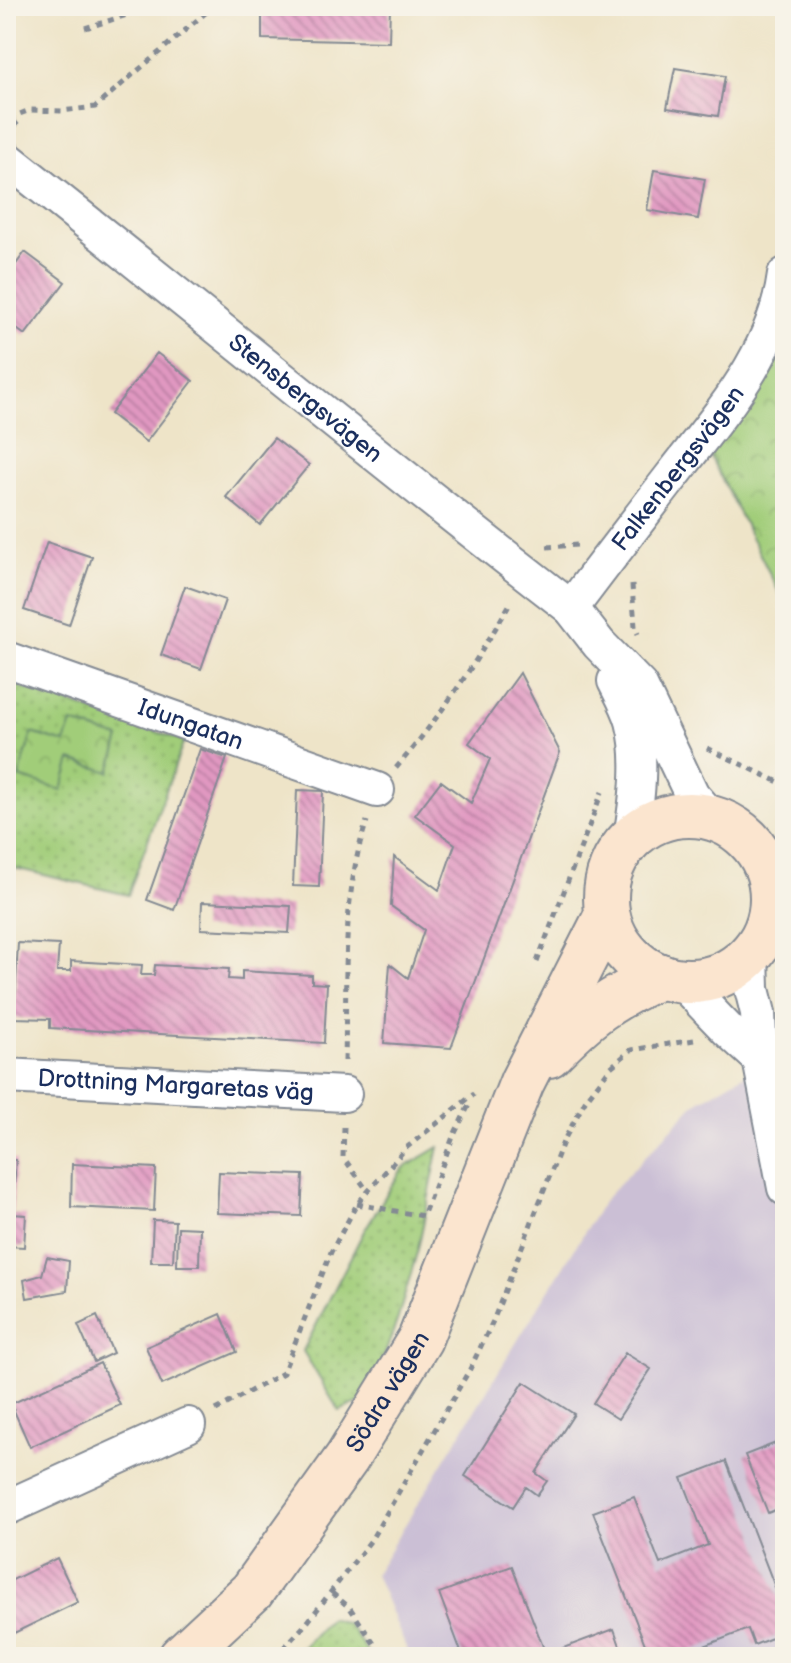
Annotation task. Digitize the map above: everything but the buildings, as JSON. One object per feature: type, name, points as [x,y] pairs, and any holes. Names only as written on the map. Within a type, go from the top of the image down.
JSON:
[{"type":"main road","points":[[723,823],[750,842],[768,873],[771,897],[768,924],[737,965],[720,975],[701,980],[670,978],[632,959],[619,943],[607,915],[605,898],[608,877],[618,854],[645,827],[668,818],[694,815],[723,823],[785,827]]},
{"type":"main road","name":"Södra vägen","points":[[181,1657],[252,1591],[347,1458],[420,1339],[501,1082],[607,915]]},
{"type":"main road","name":"Södra vägen","points":[[501,1082],[597,1009],[627,991],[670,978]]},
{"type":"street","name":"Stensbergsvägen","points":[[6,158],[230,335],[353,438],[571,608],[599,644],[640,686],[692,795],[723,823]]},
{"type":"street","name":"Falkenbergsvägen","points":[[571,608],[738,393],[763,345],[784,289]]},
{"type":"street","name":"Stensbergsvägen","points":[[599,644],[633,721],[638,763],[637,800],[631,838]]},
{"type":"street","name":"Idungatan","points":[[6,659],[377,790]]},
{"type":"street","points":[[768,924],[752,989],[772,1054],[785,1188]]},
{"type":"street","points":[[670,978],[728,1030],[772,1054]]},
{"type":"street","name":"Drottning Margaretas väg","points":[[6,1076],[344,1094]]},
{"type":"street","points":[[6,1508],[188,1425]]},
{"type":"path","points":[[85,28],[157,6]]},
{"type":"path","points":[[9,118],[30,110],[62,111],[95,107],[210,9],[203,6]]},
{"type":"path","points":[[367,1190],[343,1157],[348,919],[357,848],[377,790],[426,734],[459,688],[513,597],[524,606]]},
{"type":"path","points":[[674,754],[701,745],[785,785]]},
{"type":"path","points":[[534,969],[612,766],[638,763]]},
{"type":"path","points":[[275,1657],[332,1593],[371,1540],[470,1369],[493,1321],[563,1142],[585,1101],[611,1067],[631,1050],[685,1043],[728,1030]]},
{"type":"path","points":[[188,1425],[283,1373],[331,1252],[367,1190],[406,1148],[473,1095],[501,1082]]},
{"type":"path","points":[[357,1204],[423,1216],[453,1137],[473,1095]]},
{"type":"path","points":[[332,1593],[350,1608],[383,1657]]},
{"type":"shaded area","points":[[785,1051],[785,1657],[410,1657],[375,1574],[605,1199],[696,1103]]},
{"type":"green space","points":[[785,296],[785,604],[701,438]]},
{"type":"green space","points":[[6,682],[184,741],[128,895],[6,866]],"holes":[[[32,733],[65,744],[19,777]]]},
{"type":"green space","points":[[72,723],[120,738],[110,772],[71,760],[62,790],[19,777],[32,733],[65,743]]},
{"type":"green space","points":[[439,1147],[418,1249],[398,1318],[369,1398],[339,1411],[303,1351],[364,1231],[402,1169]]},
{"type":"green space","points":[[330,1618],[348,1624],[371,1657],[293,1657]]}]
